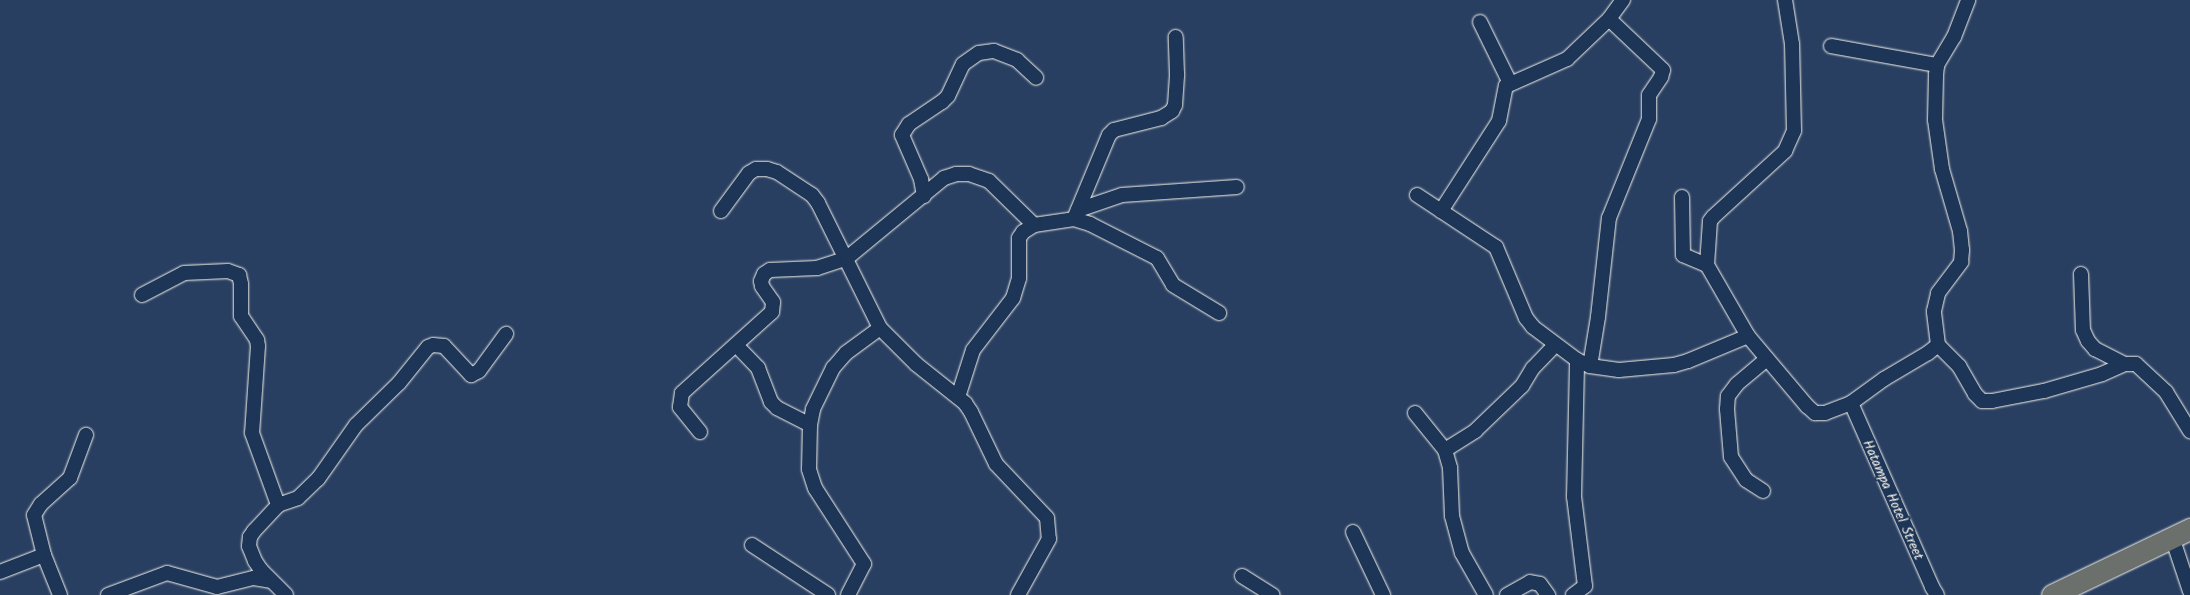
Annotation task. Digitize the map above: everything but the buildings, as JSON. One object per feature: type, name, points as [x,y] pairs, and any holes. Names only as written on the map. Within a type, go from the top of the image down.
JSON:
[{"type":"main road","points":[[2052,595],[2181,533]]},
{"type":"street","points":[[1441,211],[1500,121],[1504,90],[1510,83],[1567,59],[1609,19],[1623,0]]},
{"type":"street","points":[[1785,0],[1792,44],[1794,131],[1785,151],[1710,221],[1707,265],[1748,336],[1815,413],[1825,413],[1851,403],[1884,379],[1938,345]]},
{"type":"street","points":[[1968,0],[1954,37],[1938,65],[1935,120],[1938,145],[1942,170],[1960,231],[1962,250],[1961,262],[1938,293],[1934,310],[1938,345],[1959,366],[1975,394],[1982,400],[1992,401],[2044,391],[2102,374],[2124,364],[2136,364],[2144,369],[2166,392],[2190,431]]},
{"type":"street","points":[[1573,595],[1585,586],[1574,497],[1583,363],[1600,308],[1609,218],[1649,120],[1649,95],[1663,70],[1609,19]]},
{"type":"street","points":[[1480,22],[1510,83]]},
{"type":"street","points":[[1076,215],[1109,135],[1114,130],[1161,118],[1172,111],[1175,105],[1177,74],[1176,38]]},
{"type":"street","points":[[1831,46],[1938,65]]},
{"type":"street","points":[[924,196],[920,179],[902,135],[909,124],[948,96],[963,64],[978,53],[994,52],[1008,55],[1036,78]]},
{"type":"street","points":[[721,210],[749,173],[756,170],[767,169],[776,172],[812,195],[846,258],[880,328],[916,364],[958,397],[971,412],[996,464],[1047,518],[1049,539],[1018,595]]},
{"type":"street","points":[[700,432],[680,407],[682,393],[772,312],[773,302],[762,286],[764,274],[776,268],[816,268],[846,258],[944,178],[956,174],[980,177],[989,181],[1034,225]]},
{"type":"street","points":[[958,397],[973,350],[1013,298],[1019,278],[1020,238],[1028,228],[1076,215],[1122,194],[1237,187]]},
{"type":"street","points":[[1416,195],[1496,247],[1526,318],[1532,327],[1583,363],[1619,370],[1674,365],[1748,336]]},
{"type":"street","points":[[1682,197],[1683,255],[1707,265]]},
{"type":"street","points":[[1076,215],[1157,258],[1173,285],[1219,313]]},
{"type":"street","points":[[142,295],[184,273],[228,272],[239,276],[241,284],[241,316],[257,340],[258,346],[252,433],[278,505]]},
{"type":"street","points":[[2081,274],[2083,330],[2088,341],[2096,349],[2124,364]]},
{"type":"street","points":[[848,595],[864,564],[815,488],[809,469],[810,425],[813,409],[832,368],[846,353],[880,328]]},
{"type":"street","points":[[286,595],[271,581],[255,561],[249,542],[254,532],[278,505],[298,498],[318,479],[356,425],[399,383],[428,347],[433,344],[444,346],[471,375],[480,371],[506,334]]},
{"type":"street","points":[[736,345],[758,368],[772,402],[777,408],[810,425]]},
{"type":"street","points":[[1445,450],[1475,431],[1522,386],[1533,368],[1555,345]]},
{"type":"street","points":[[1763,491],[1746,480],[1731,457],[1727,409],[1728,396],[1737,384],[1767,359]]},
{"type":"street","name":"Hatampa Hotel Street","points":[[1851,403],[1937,595]]},
{"type":"street","points":[[1415,413],[1445,450],[1450,468],[1452,516],[1462,552],[1486,595]]},
{"type":"street","points":[[60,595],[44,555],[34,515],[41,504],[70,478],[86,435]]},
{"type":"street","points":[[1353,532],[1383,595]]},
{"type":"street","points":[[2181,533],[2190,591]]},
{"type":"street","points":[[752,545],[828,595]]},
{"type":"street","points":[[0,572],[44,555]]},
{"type":"street","points":[[108,595],[138,590],[167,573],[217,587],[254,578],[271,581]]},
{"type":"street","points":[[1242,576],[1272,595]]},
{"type":"street","points":[[1507,595],[1530,582],[1540,584],[1548,595]]}]
